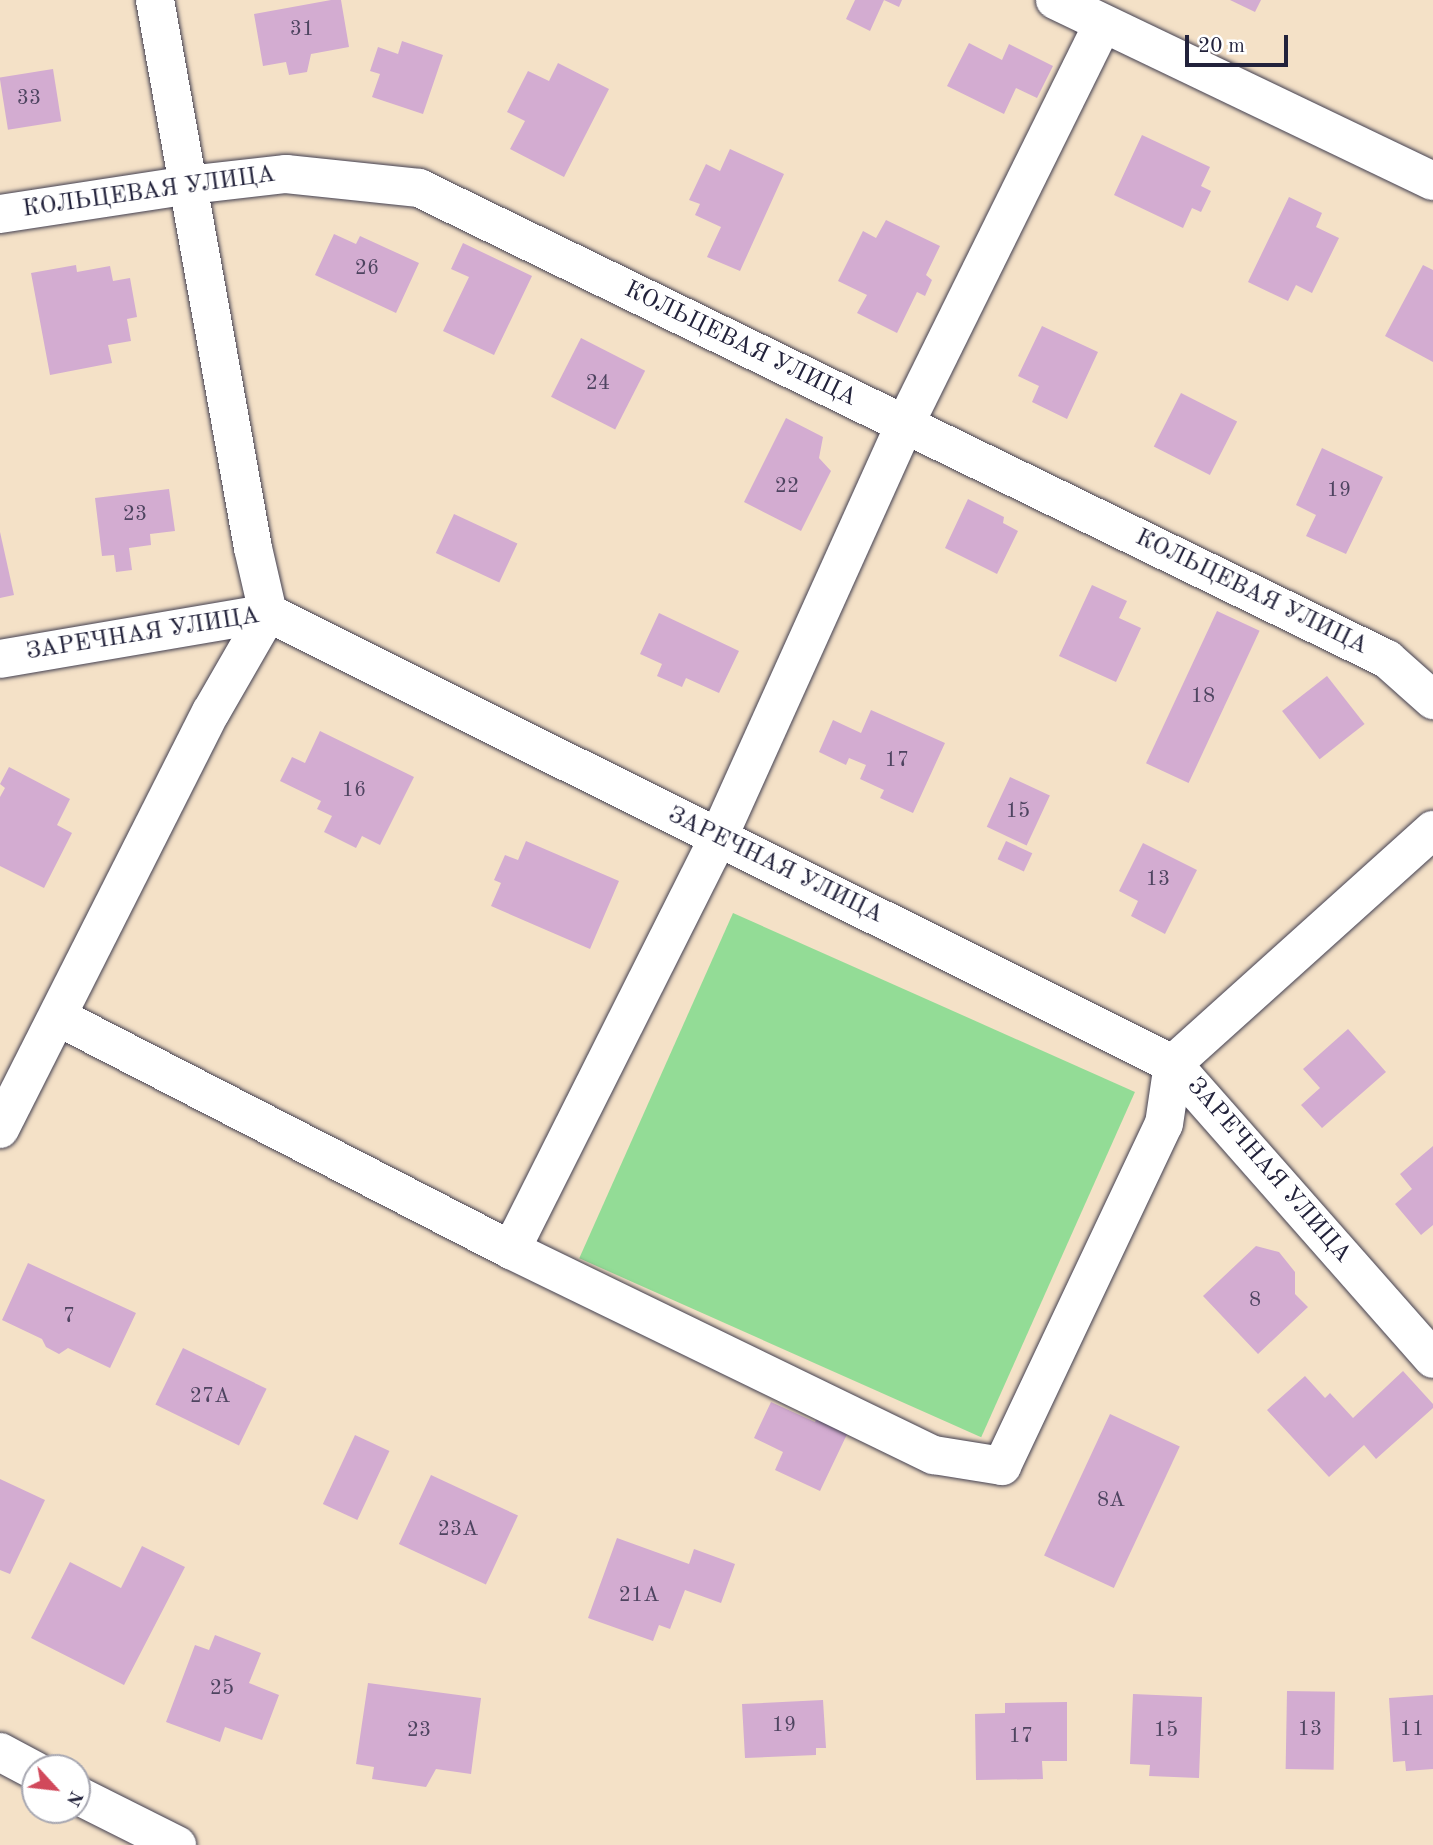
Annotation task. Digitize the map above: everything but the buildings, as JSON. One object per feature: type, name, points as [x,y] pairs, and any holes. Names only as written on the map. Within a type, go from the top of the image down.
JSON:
[{"type":"street","points":[[0,1129],[211,712],[268,613],[253,548],[155,0]]},
{"type":"street","points":[[1055,0],[1433,181]]},
{"type":"street","points":[[511,1250],[718,838],[905,424],[1103,24]]},
{"type":"street","name":"КОЛЬЦЕВАЯ УЛИЦА","points":[[0,215],[188,185],[286,174],[419,188],[1387,659],[1433,700]]},
{"type":"street","name":"ЗАРЕЧНАЯ УЛИЦА","points":[[0,659],[268,613],[1173,1064],[1433,1359]]},
{"type":"street","points":[[58,1017],[511,1250],[934,1455],[1002,1466],[1164,1124],[1173,1064],[1433,830]]},
{"type":"street","points":[[0,1752],[21,1764]]},
{"type":"street","points":[[91,1802],[177,1845]]},
{"type":"green space","points":[[733,913],[1135,1092],[981,1437],[579,1258]]}]
